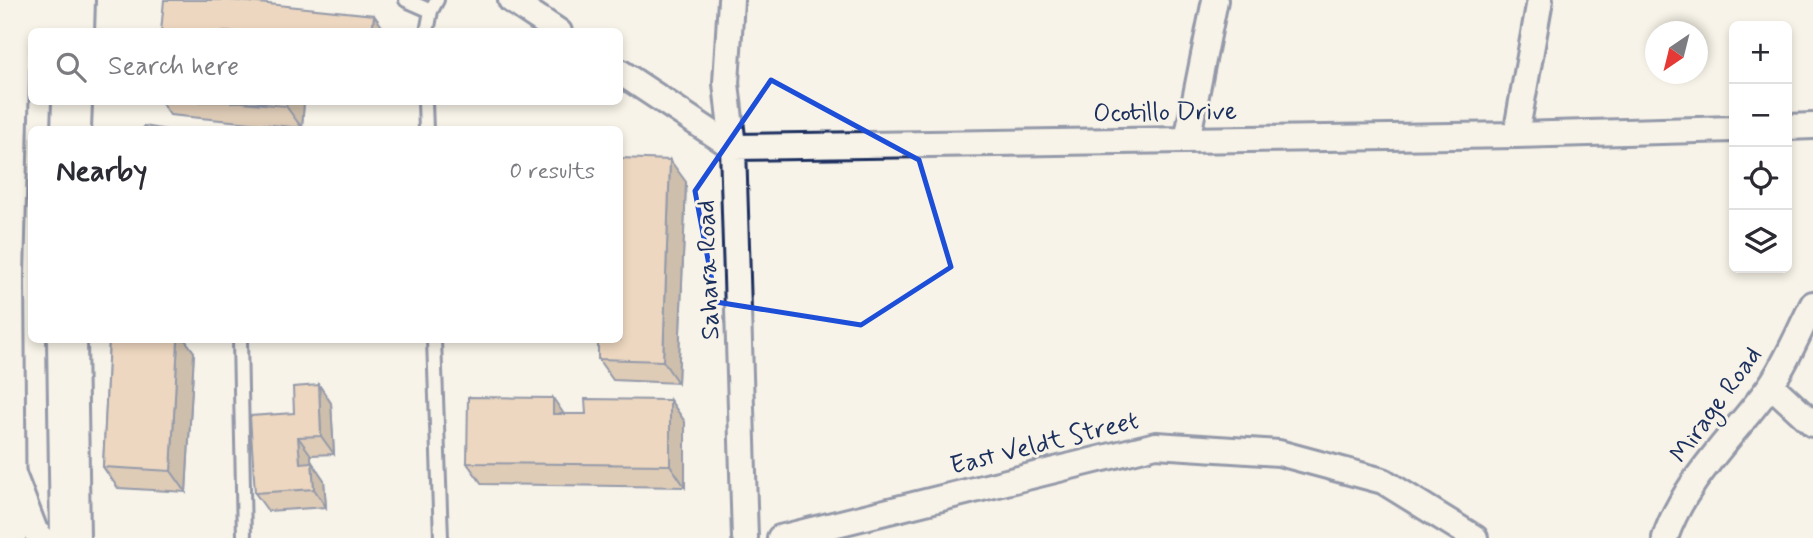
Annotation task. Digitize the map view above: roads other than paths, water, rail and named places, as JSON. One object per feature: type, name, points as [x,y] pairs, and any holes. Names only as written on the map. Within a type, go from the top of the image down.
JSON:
[{"type":"main road","points":[[6,538],[4,276],[11,0]]},
{"type":"main road","points":[[44,28],[45,0]]},
{"type":"main road","points":[[74,28],[75,0]]},
{"type":"main road","points":[[71,126],[72,105]]},
{"type":"main road","points":[[67,343],[71,538]]},
{"type":"street","points":[[512,0],[553,28]]},
{"type":"street","name":"Sahara Road","points":[[731,0],[726,83],[733,148],[746,538]]},
{"type":"street","points":[[1187,140],[1215,0]]},
{"type":"street","points":[[1516,135],[1540,0]]},
{"type":"street","points":[[623,74],[733,148]]},
{"type":"street","points":[[1792,127],[1813,126]]},
{"type":"street","name":"Ocotillo Drive","points":[[733,148],[1729,129]]},
{"type":"street","name":"Mirage Road","points":[[1665,538],[1672,518],[1707,464],[1771,385],[1813,304]]},
{"type":"street","points":[[1771,385],[1813,424]]},
{"type":"street","name":"East Veldt Street","points":[[780,538],[1156,444],[1279,453],[1383,481],[1475,538]]},
{"type":"street","points":[[5,454],[36,531],[42,538]]},
{"type":"lane","points":[[407,0],[434,5],[428,28]]},
{"type":"lane","points":[[425,105],[426,126]]},
{"type":"lane","points":[[240,343],[244,538]]},
{"type":"lane","points":[[434,343],[440,538]]}]
